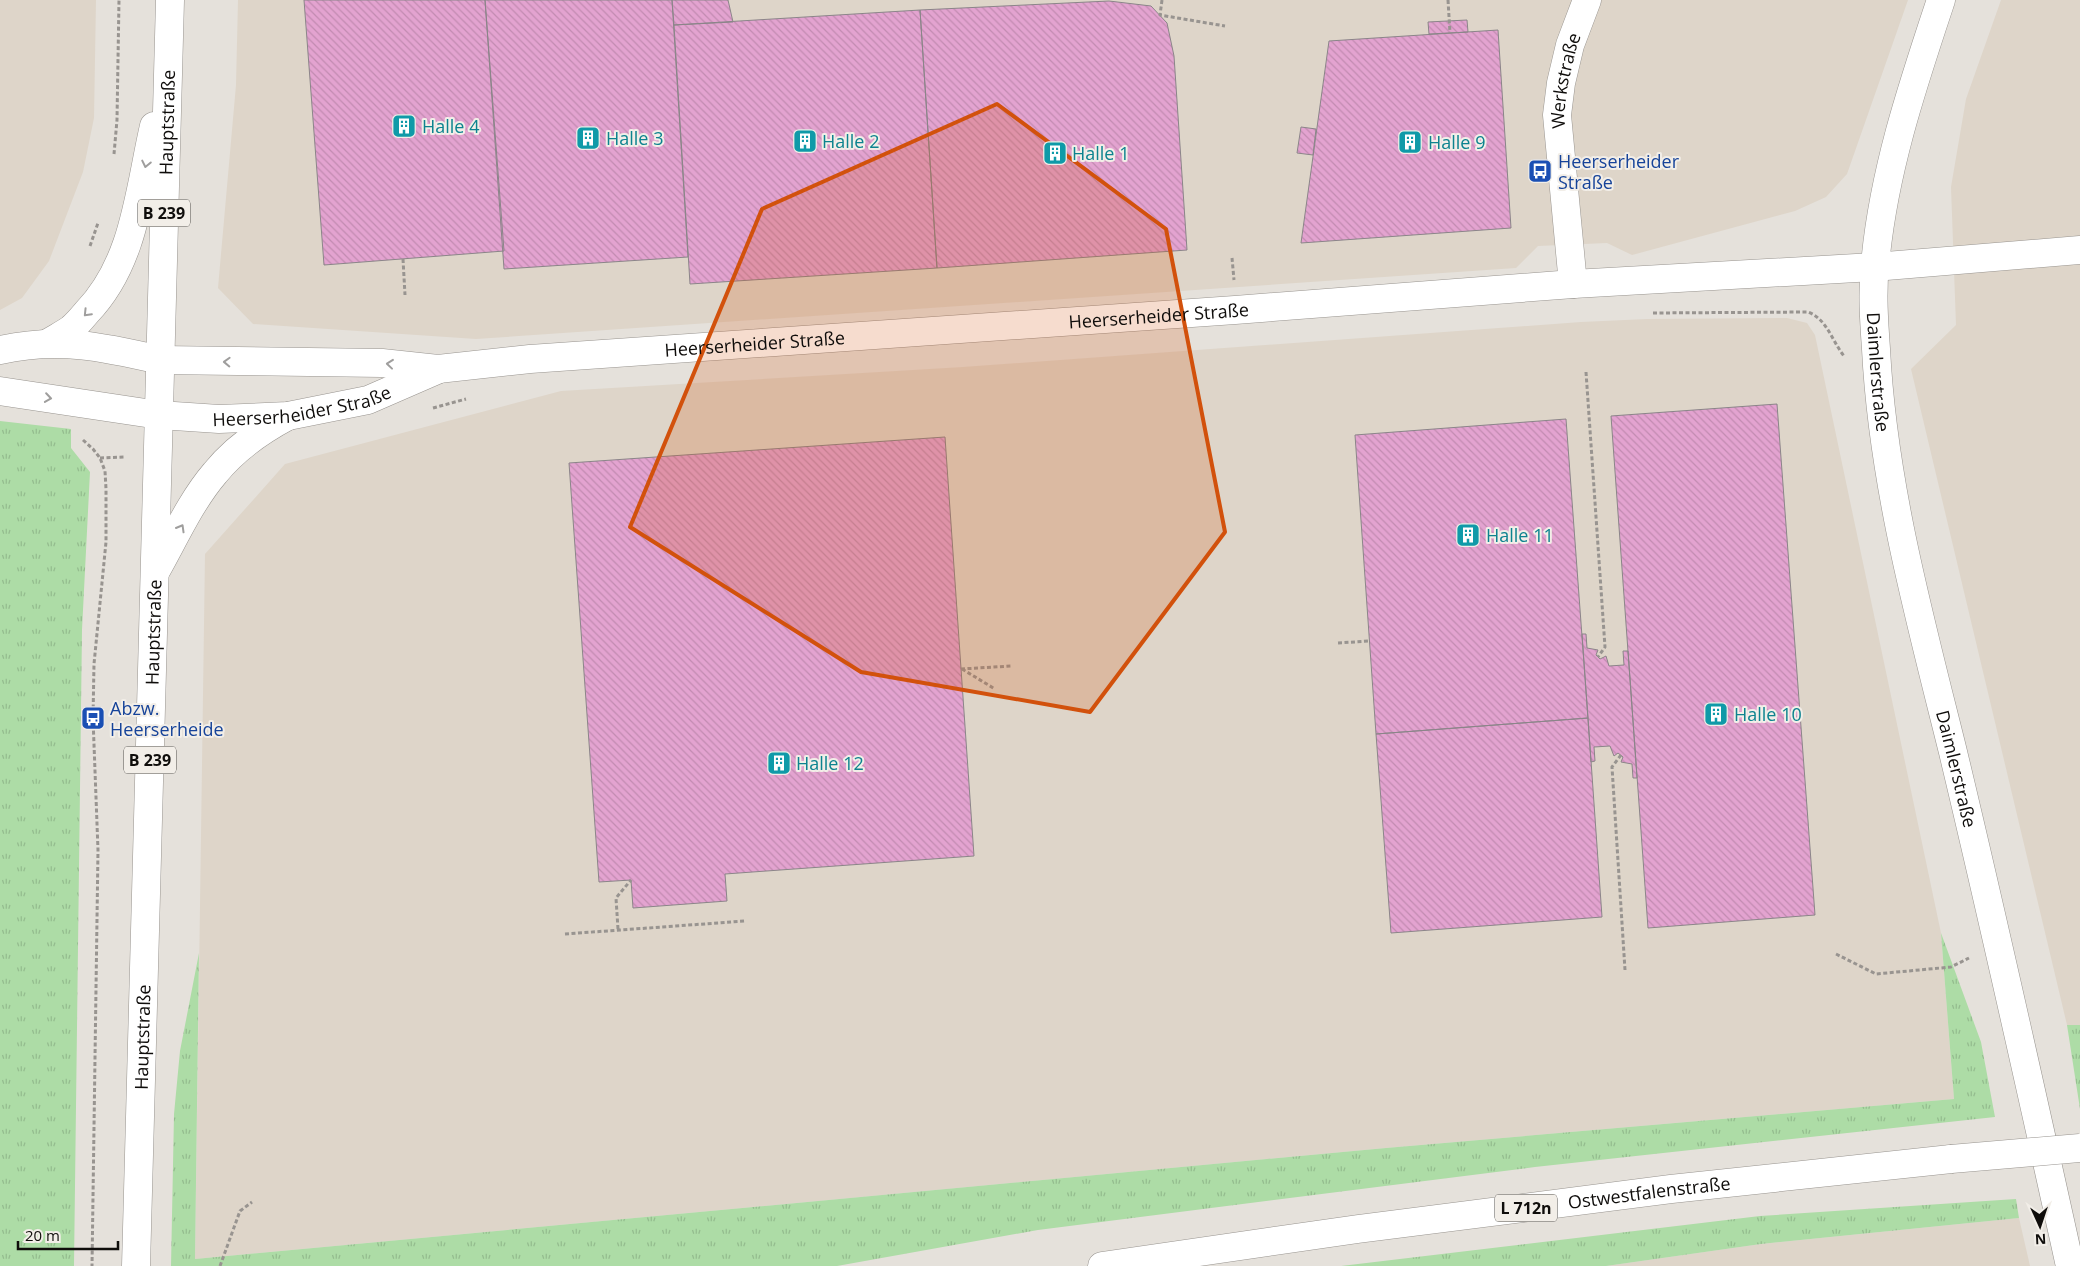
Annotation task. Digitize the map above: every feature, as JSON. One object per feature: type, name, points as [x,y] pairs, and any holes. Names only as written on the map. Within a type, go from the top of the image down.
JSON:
[{"type":"street","name":"Hauptstraße","points":[[136,1266],[170,0]]},
{"type":"street","name":"Werkstraße","points":[[1573,284],[1557,115],[1560,84],[1570,45],[1586,0]]},
{"type":"street","points":[[1874,267],[1882,203],[1906,103],[1940,0]]},
{"type":"street","points":[[0,350],[48,343],[72,328],[108,289],[125,254],[132,230],[168,66]]},
{"type":"street","name":"Heerserheider Straße","points":[[48,343],[102,347],[160,360],[382,363],[438,369],[540,359],[1275,308],[1573,284],[1874,267],[2080,250]]},
{"type":"street","name":"Daimlerstraße","points":[[1874,267],[1878,398],[1886,461],[1912,587],[1997,934],[2070,1266]]},
{"type":"street","name":"Heerserheider Straße","points":[[0,391],[159,415],[219,419],[288,416],[368,400],[438,369]]},
{"type":"street","points":[[156,570],[215,472],[234,453],[262,430],[288,416]]},
{"type":"street","name":"Ostwestfalenstraße","points":[[1102,1266],[1358,1229],[1642,1193],[1951,1159],[2080,1148]]},
{"type":"path","points":[[114,162],[117,120],[119,0]]},
{"type":"path","points":[[1162,0],[1160,15],[1225,26]]},
{"type":"path","points":[[1448,0],[1450,33]]},
{"type":"path","points":[[90,248],[100,217]]},
{"type":"path","points":[[403,259],[406,295]]},
{"type":"path","points":[[1649,313],[1808,312],[1825,325],[1836,346],[1848,361]]},
{"type":"path","points":[[1586,372],[1605,647],[1598,657]]},
{"type":"path","points":[[430,409],[475,397]]},
{"type":"path","points":[[83,440],[100,458],[105,471],[106,498],[105,558],[94,664],[93,718],[98,850],[92,1266]]},
{"type":"path","points":[[1338,643],[1369,641]]},
{"type":"path","points":[[995,689],[961,669],[1012,666]]},
{"type":"path","points":[[1621,755],[1612,767],[1625,970]]},
{"type":"path","points":[[618,930],[616,898],[631,880]]},
{"type":"path","points":[[564,934],[745,921]]},
{"type":"path","points":[[1836,954],[1876,974],[1950,967]]},
{"type":"path","points":[[220,1266],[240,1211],[252,1202]]},
{"type":"highlighted area","points":[[997,104],[1166,229],[1225,532],[1090,712],[861,672],[630,527],[762,209]]},
{"type":"shaded area","points":[[0,0],[96,0],[94,118],[83,172],[49,261],[22,298],[0,310]]},
{"type":"shaded area","points":[[238,0],[1908,0],[1847,174],[1826,197],[1795,211],[1632,255],[1607,243],[1538,246],[1516,268],[476,339],[253,324],[218,288],[236,85]]},
{"type":"shaded area","points":[[2001,0],[2080,0],[2080,1025],[2067,1025],[1911,369],[1956,325],[1951,187],[1966,99]]},
{"type":"shaded area","points":[[1787,318],[1807,323],[1815,335],[1941,933],[1954,1099],[1386,1148],[195,1259],[205,554],[285,464],[561,391],[963,367],[1581,322],[1647,319]]},
{"type":"shaded area","points":[[2019,1218],[2030,1266],[1606,1266],[1761,1244]]},
{"type":"green space","points":[[0,421],[71,429],[71,448],[90,472],[82,630],[74,1266],[0,1266]]},
{"type":"green space","points":[[1941,933],[1981,1042],[1995,1117],[1535,1167],[1038,1230],[837,1266],[171,1266],[174,1114],[180,1051],[199,953],[195,1259],[1386,1148],[1954,1099]]},
{"type":"green space","points":[[2067,1025],[2080,1025],[2080,1109]]},
{"type":"green space","points":[[2016,1199],[2019,1218],[1761,1244],[1606,1266],[1341,1266],[1760,1216]]},
{"type":"building","name":"Halle 4","points":[[304,0],[485,0],[504,251],[324,265]]},
{"type":"building","name":"Halle 3","points":[[485,0],[672,0],[688,257],[504,269]]},
{"type":"building","points":[[672,0],[728,0],[733,22],[674,25]]},
{"type":"building","name":"Halle 1","points":[[1109,1],[1151,6],[1167,23],[1174,56],[1187,250],[937,268],[920,10]]},
{"type":"building","name":"Halle 2","points":[[920,10],[937,268],[690,284],[674,25]]},
{"type":"building","points":[[1467,20],[1468,32],[1429,34],[1428,22]]},
{"type":"building","name":"Halle 9","points":[[1498,30],[1511,228],[1301,243],[1329,41]]},
{"type":"building","points":[[1301,127],[1316,129],[1313,155],[1297,153]]},
{"type":"building","name":"Halle 10","points":[[1777,404],[1815,915],[1648,928],[1611,416]]},
{"type":"building","name":"Halle 11","points":[[1566,419],[1588,718],[1376,734],[1355,435]]},
{"type":"building","name":"Halle 12","points":[[945,437],[974,856],[725,874],[727,901],[633,908],[631,880],[599,882],[569,463]]},
{"type":"building","points":[[1582,634],[1586,634],[1587,648],[1598,650],[1596,655],[1600,659],[1606,656],[1609,666],[1624,665],[1623,651],[1628,651],[1637,778],[1633,778],[1632,764],[1621,762],[1623,757],[1618,753],[1614,756],[1610,746],[1594,747],[1595,761],[1591,762]]},
{"type":"building","points":[[1588,718],[1602,917],[1391,933],[1376,734]]},
{"type":"place","name":"Halle 4","points":[[404,126]]},
{"type":"place","name":"Halle 3","points":[[588,138]]},
{"type":"place","name":"Halle 2","points":[[805,141]]},
{"type":"place","name":"Halle 9","points":[[1410,142]]},
{"type":"place","name":"Halle 1","points":[[1055,153]]},
{"type":"place","name":"Heerserheider Straße","points":[[1540,171]]},
{"type":"place","name":"Halle 11","points":[[1468,535]]},
{"type":"place","name":"Halle 10","points":[[1716,714]]},
{"type":"place","name":"Abzw. Heerserheide","points":[[93,718]]},
{"type":"place","name":"Halle 12","points":[[779,763]]}]
